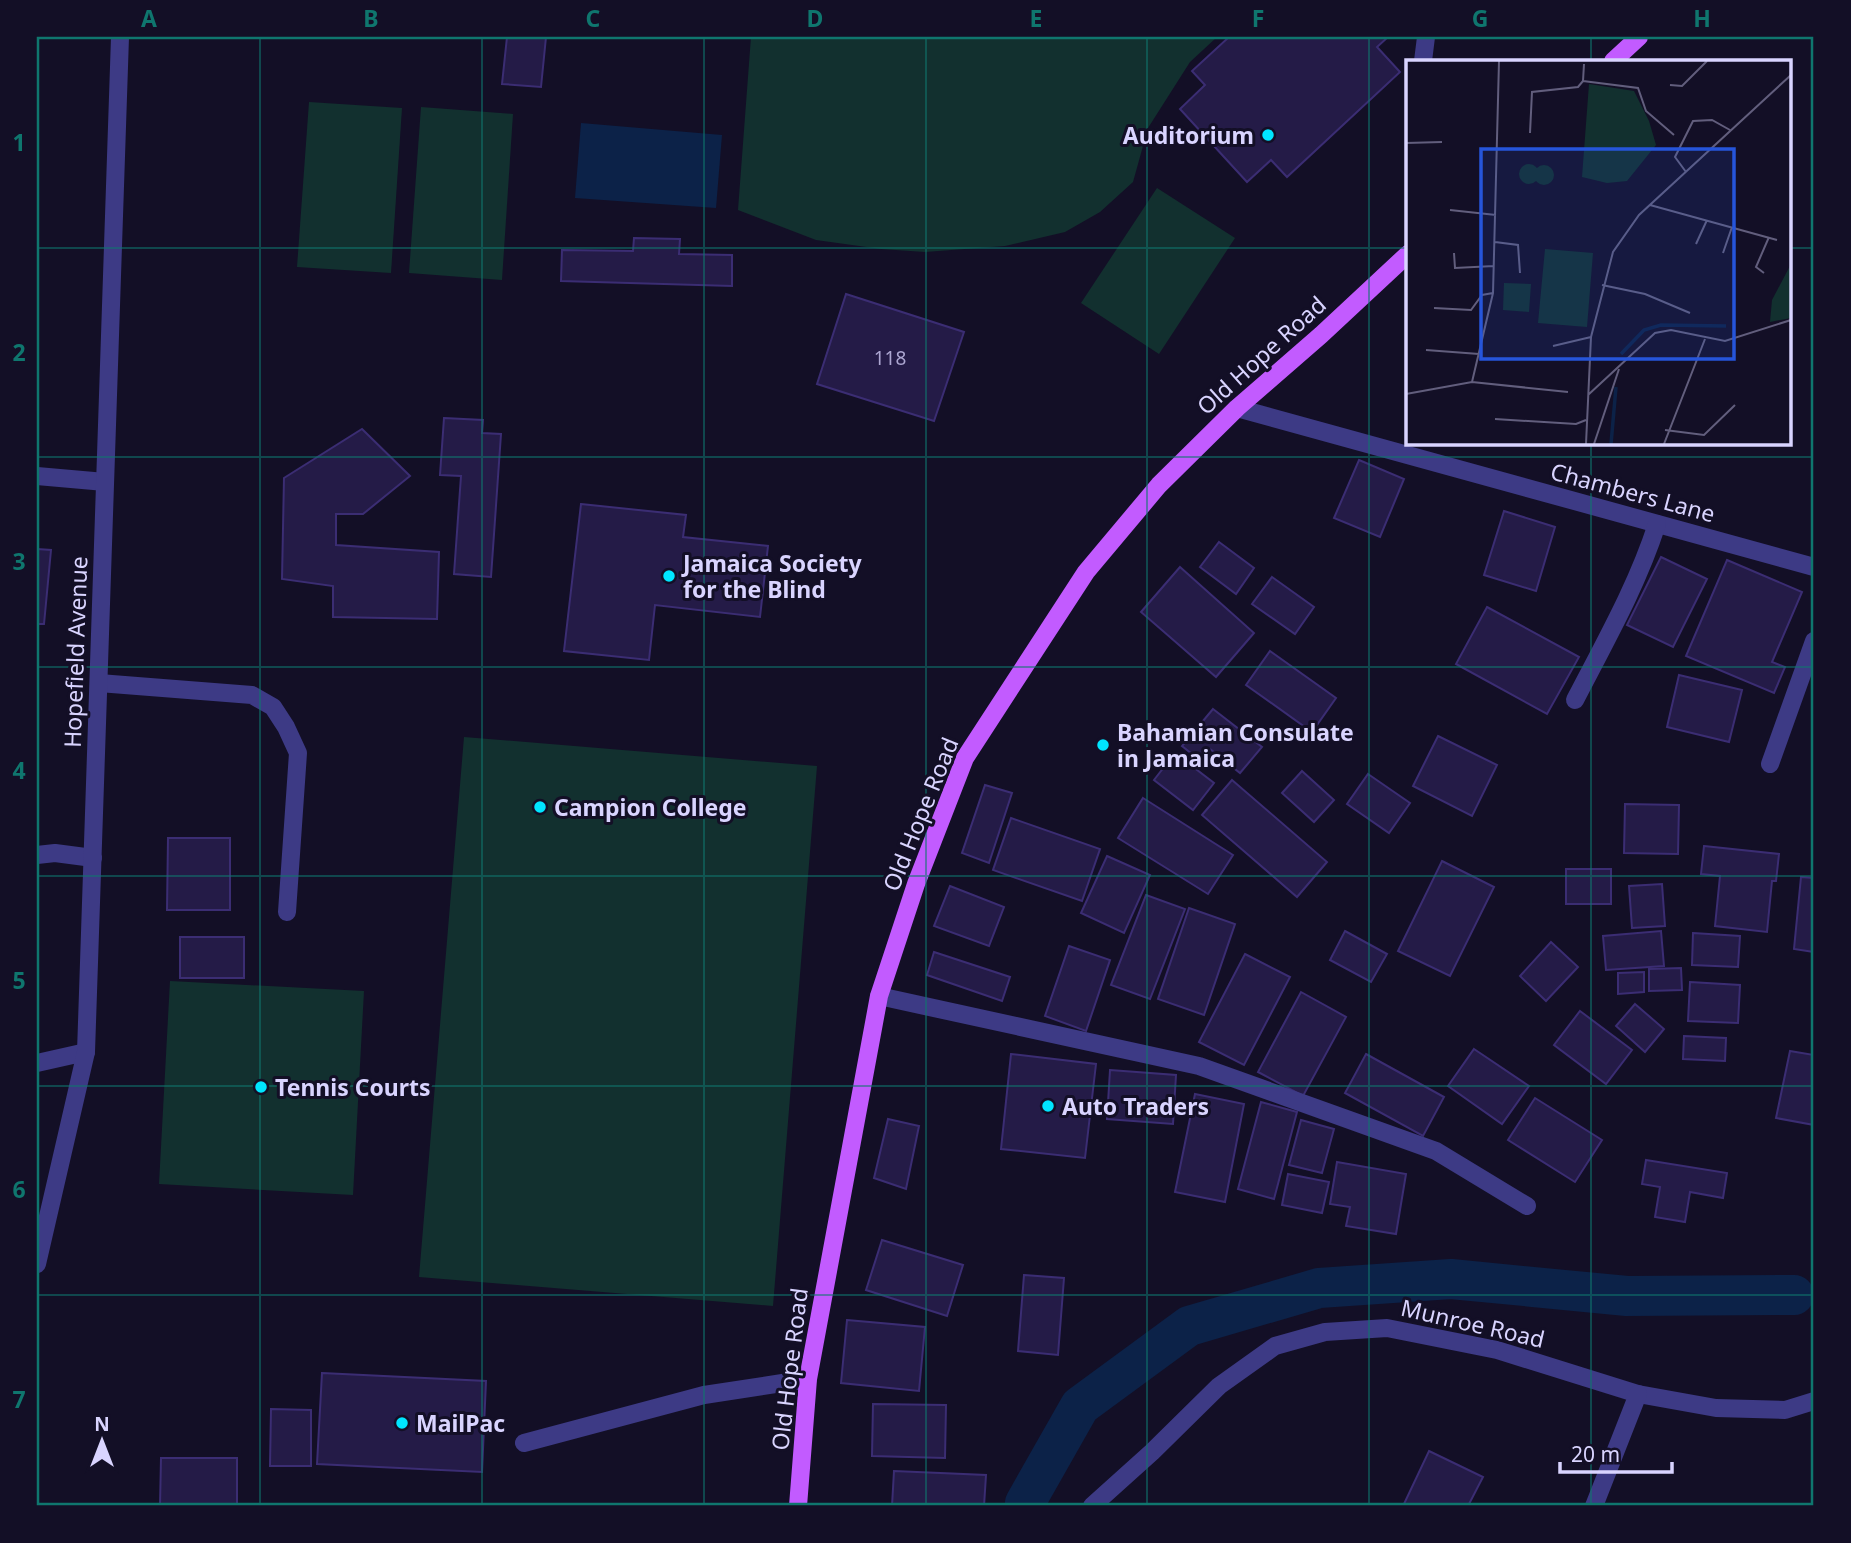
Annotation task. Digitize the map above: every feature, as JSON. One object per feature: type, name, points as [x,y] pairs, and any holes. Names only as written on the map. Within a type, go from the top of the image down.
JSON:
[{"type":"main road","points":[[1614,60],[1639,37]]},
{"type":"main road","name":"Old Hope Road","points":[[798,1506],[808,1379],[842,1184],[879,996],[916,884],[965,758],[1086,572],[1159,485],[1237,408],[1406,256]]},
{"type":"street","name":"Hopefield Avenue","points":[[37,1264],[86,1052],[120,37]]},
{"type":"street","points":[[1423,60],[1426,37]]},
{"type":"street","name":"Chambers Lane","points":[[1237,408],[1814,567]]},
{"type":"street","points":[[37,476],[105,482]]},
{"type":"street","points":[[1574,700],[1628,598],[1644,564],[1657,524]]},
{"type":"street","points":[[1770,764],[1814,641]]},
{"type":"street","points":[[99,683],[252,695],[272,706],[298,753],[287,912]]},
{"type":"street","points":[[37,855],[55,853],[93,858]]},
{"type":"street","points":[[879,996],[1199,1066],[1436,1151],[1527,1206]]},
{"type":"street","points":[[37,1063],[86,1052]]},
{"type":"street","name":"Munroe Road","points":[[1092,1506],[1219,1386],[1275,1346],[1325,1332],[1387,1328],[1497,1350],[1638,1394],[1716,1408],[1785,1410],[1814,1401]]},
{"type":"street","points":[[524,1443],[704,1395],[808,1379]]},
{"type":"street","points":[[1594,1506],[1638,1394]]},
{"type":"green space","points":[[751,37],[1217,37],[1190,62],[1148,128],[1133,182],[1100,212],[1065,232],[1005,246],[925,252],[816,240],[738,210]]},
{"type":"green space","points":[[309,102],[402,108],[391,273],[297,267]]},
{"type":"green space","points":[[421,107],[513,114],[502,280],[409,273]]},
{"type":"green space","points":[[1157,188],[1235,238],[1159,354],[1081,303]]},
{"type":"green space","points":[[464,737],[817,766],[773,1306],[419,1277]]},
{"type":"green space","name":"Tennis Courts","points":[[170,981],[364,991],[353,1195],[159,1184]]},
{"type":"water","points":[[581,123],[722,135],[716,208],[575,198]]},
{"type":"building","points":[[507,37],[546,37],[541,87],[502,84]]},
{"type":"building","name":"Auditorium","points":[[1229,37],[1388,37],[1377,47],[1400,72],[1287,177],[1271,160],[1247,182],[1180,109],[1205,85],[1192,71]]},
{"type":"building","points":[[634,238],[680,239],[679,254],[732,255],[732,286],[561,281],[562,250],[633,251]]},
{"type":"building","points":[[846,294],[964,332],[934,421],[817,384]]},
{"type":"building","points":[[444,418],[483,420],[482,433],[501,434],[491,577],[454,574],[461,476],[440,475]]},
{"type":"building","points":[[362,429],[410,476],[363,514],[336,514],[336,545],[439,552],[437,619],[333,617],[333,586],[282,579],[284,478]]},
{"type":"building","points":[[1359,460],[1404,479],[1380,537],[1334,518]]},
{"type":"building","name":"Jamaica Society for the Blind","points":[[581,504],[686,515],[683,537],[768,546],[760,617],[655,605],[649,660],[564,651]]},
{"type":"building","points":[[1504,511],[1555,527],[1536,591],[1484,575]]},
{"type":"building","points":[[1219,542],[1254,568],[1236,594],[1200,567]]},
{"type":"building","points":[[37,549],[51,550],[44,624],[37,624]]},
{"type":"building","points":[[1661,557],[1707,579],[1673,647],[1627,625]]},
{"type":"building","points":[[1727,560],[1802,592],[1772,662],[1785,667],[1774,693],[1686,656]]},
{"type":"building","points":[[1180,567],[1254,633],[1216,677],[1141,612]]},
{"type":"building","points":[[1272,577],[1314,607],[1295,634],[1252,604]]},
{"type":"building","points":[[1487,607],[1579,657],[1547,714],[1456,664]]},
{"type":"building","points":[[1270,651],[1336,698],[1312,732],[1246,685]]},
{"type":"building","points":[[1679,675],[1742,690],[1729,742],[1667,727]]},
{"type":"building","points":[[1213,709],[1262,747],[1240,773],[1210,749],[1201,761],[1182,746]]},
{"type":"building","points":[[1438,736],[1497,765],[1472,816],[1413,786]]},
{"type":"building","points":[[1175,753],[1214,783],[1193,810],[1154,780]]},
{"type":"building","points":[[1302,771],[1334,800],[1314,822],[1282,793]]},
{"type":"building","points":[[1368,774],[1410,803],[1389,833],[1347,804]]},
{"type":"building","points":[[1232,780],[1327,862],[1297,897],[1202,815]]},
{"type":"building","points":[[985,785],[1012,793],[989,863],[962,853]]},
{"type":"building","points":[[1143,798],[1233,855],[1208,894],[1118,838]]},
{"type":"building","points":[[1625,804],[1679,805],[1678,854],[1624,853]]},
{"type":"building","points":[[1011,818],[1100,849],[1082,901],[993,870]]},
{"type":"building","points":[[168,838],[230,838],[230,910],[167,910]]},
{"type":"building","points":[[1704,846],[1779,854],[1776,881],[1772,881],[1767,932],[1715,926],[1720,876],[1701,874]]},
{"type":"building","points":[[1107,856],[1150,875],[1124,933],[1081,913]]},
{"type":"building","points":[[1442,861],[1494,887],[1450,976],[1398,951]]},
{"type":"building","points":[[1566,869],[1611,869],[1611,904],[1566,904]]},
{"type":"building","points":[[1801,877],[1814,878],[1814,952],[1794,949]]},
{"type":"building","points":[[1662,884],[1665,926],[1632,928],[1629,886]]},
{"type":"building","points":[[950,886],[1004,907],[989,946],[934,926]]},
{"type":"building","points":[[1146,895],[1185,909],[1150,999],[1111,985]]},
{"type":"building","points":[[1189,908],[1235,924],[1204,1015],[1158,999]]},
{"type":"building","points":[[1345,931],[1387,954],[1371,982],[1330,960]]},
{"type":"building","points":[[1661,931],[1664,966],[1606,970],[1603,936]]},
{"type":"building","points":[[1693,933],[1740,936],[1738,967],[1692,965]]},
{"type":"building","points":[[180,937],[244,937],[244,978],[180,978]]},
{"type":"building","points":[[1551,942],[1578,967],[1546,1001],[1520,976]]},
{"type":"building","points":[[1069,946],[1110,960],[1086,1031],[1045,1016]]},
{"type":"building","points":[[934,952],[1010,977],[1002,1001],[927,975]]},
{"type":"building","points":[[1245,954],[1290,977],[1244,1065],[1199,1042]]},
{"type":"building","points":[[1681,968],[1682,990],[1649,991],[1649,969]]},
{"type":"building","points":[[1644,972],[1644,992],[1618,994],[1618,973]]},
{"type":"building","points":[[1690,982],[1740,985],[1738,1023],[1688,1021]]},
{"type":"building","points":[[1301,992],[1346,1017],[1303,1096],[1258,1072]]},
{"type":"building","points":[[1635,1004],[1664,1029],[1645,1052],[1616,1026]]},
{"type":"building","points":[[1580,1011],[1632,1050],[1606,1084],[1554,1045]]},
{"type":"building","points":[[1684,1036],[1726,1038],[1725,1061],[1683,1059]]},
{"type":"building","points":[[1474,1049],[1529,1086],[1502,1124],[1448,1086]]},
{"type":"building","points":[[1790,1051],[1814,1055],[1814,1125],[1776,1118]]},
{"type":"building","name":"Auto Traders","points":[[1011,1054],[1096,1064],[1085,1158],[1001,1149]]},
{"type":"building","points":[[1366,1054],[1444,1097],[1423,1136],[1345,1093]]},
{"type":"building","points":[[1110,1070],[1176,1075],[1173,1124],[1107,1119]]},
{"type":"building","points":[[1195,1094],[1244,1104],[1225,1202],[1175,1192]]},
{"type":"building","points":[[1535,1098],[1602,1140],[1575,1182],[1508,1140]]},
{"type":"building","points":[[1261,1102],[1297,1112],[1274,1199],[1238,1189]]},
{"type":"building","points":[[888,1119],[919,1126],[906,1189],[874,1178]]},
{"type":"building","points":[[1301,1120],[1334,1129],[1322,1173],[1289,1165]]},
{"type":"building","points":[[1646,1160],[1727,1173],[1723,1198],[1690,1192],[1685,1222],[1655,1217],[1660,1187],[1642,1184]]},
{"type":"building","points":[[1337,1162],[1406,1174],[1396,1234],[1346,1226],[1350,1207],[1330,1204]]},
{"type":"building","points":[[1288,1174],[1329,1182],[1322,1213],[1282,1205]]},
{"type":"building","points":[[882,1240],[963,1265],[947,1316],[866,1290]]},
{"type":"building","points":[[1024,1275],[1064,1278],[1058,1355],[1018,1351]]},
{"type":"building","points":[[847,1320],[925,1327],[919,1391],[841,1383]]},
{"type":"building","name":"MailPac","points":[[322,1373],[486,1381],[482,1472],[317,1464]]},
{"type":"building","points":[[873,1404],[946,1405],[945,1458],[872,1456]]},
{"type":"building","points":[[271,1409],[311,1410],[311,1466],[270,1466]]},
{"type":"building","points":[[1429,1451],[1483,1477],[1468,1506],[1403,1506]]},
{"type":"building","points":[[161,1458],[237,1458],[237,1506],[160,1506]]},
{"type":"building","points":[[894,1471],[986,1475],[984,1506],[892,1506]]},
{"type":"waterway","points":[[1025,1503],[1080,1406],[1189,1326],[1319,1288],[1451,1279],[1627,1296],[1794,1295]]},
{"type":"place","name":"Auditorium","points":[[1268,135]]},
{"type":"place","name":"Jamaica Society for the Blind","points":[[669,576]]},
{"type":"place","name":"Bahamian Consulate in Jamaica","points":[[1103,745]]},
{"type":"place","name":"Campion College","points":[[540,807]]},
{"type":"place","name":"Tennis Courts","points":[[261,1087]]},
{"type":"place","name":"Auto Traders","points":[[1048,1106]]},
{"type":"place","name":"MailPac","points":[[402,1423]]}]
